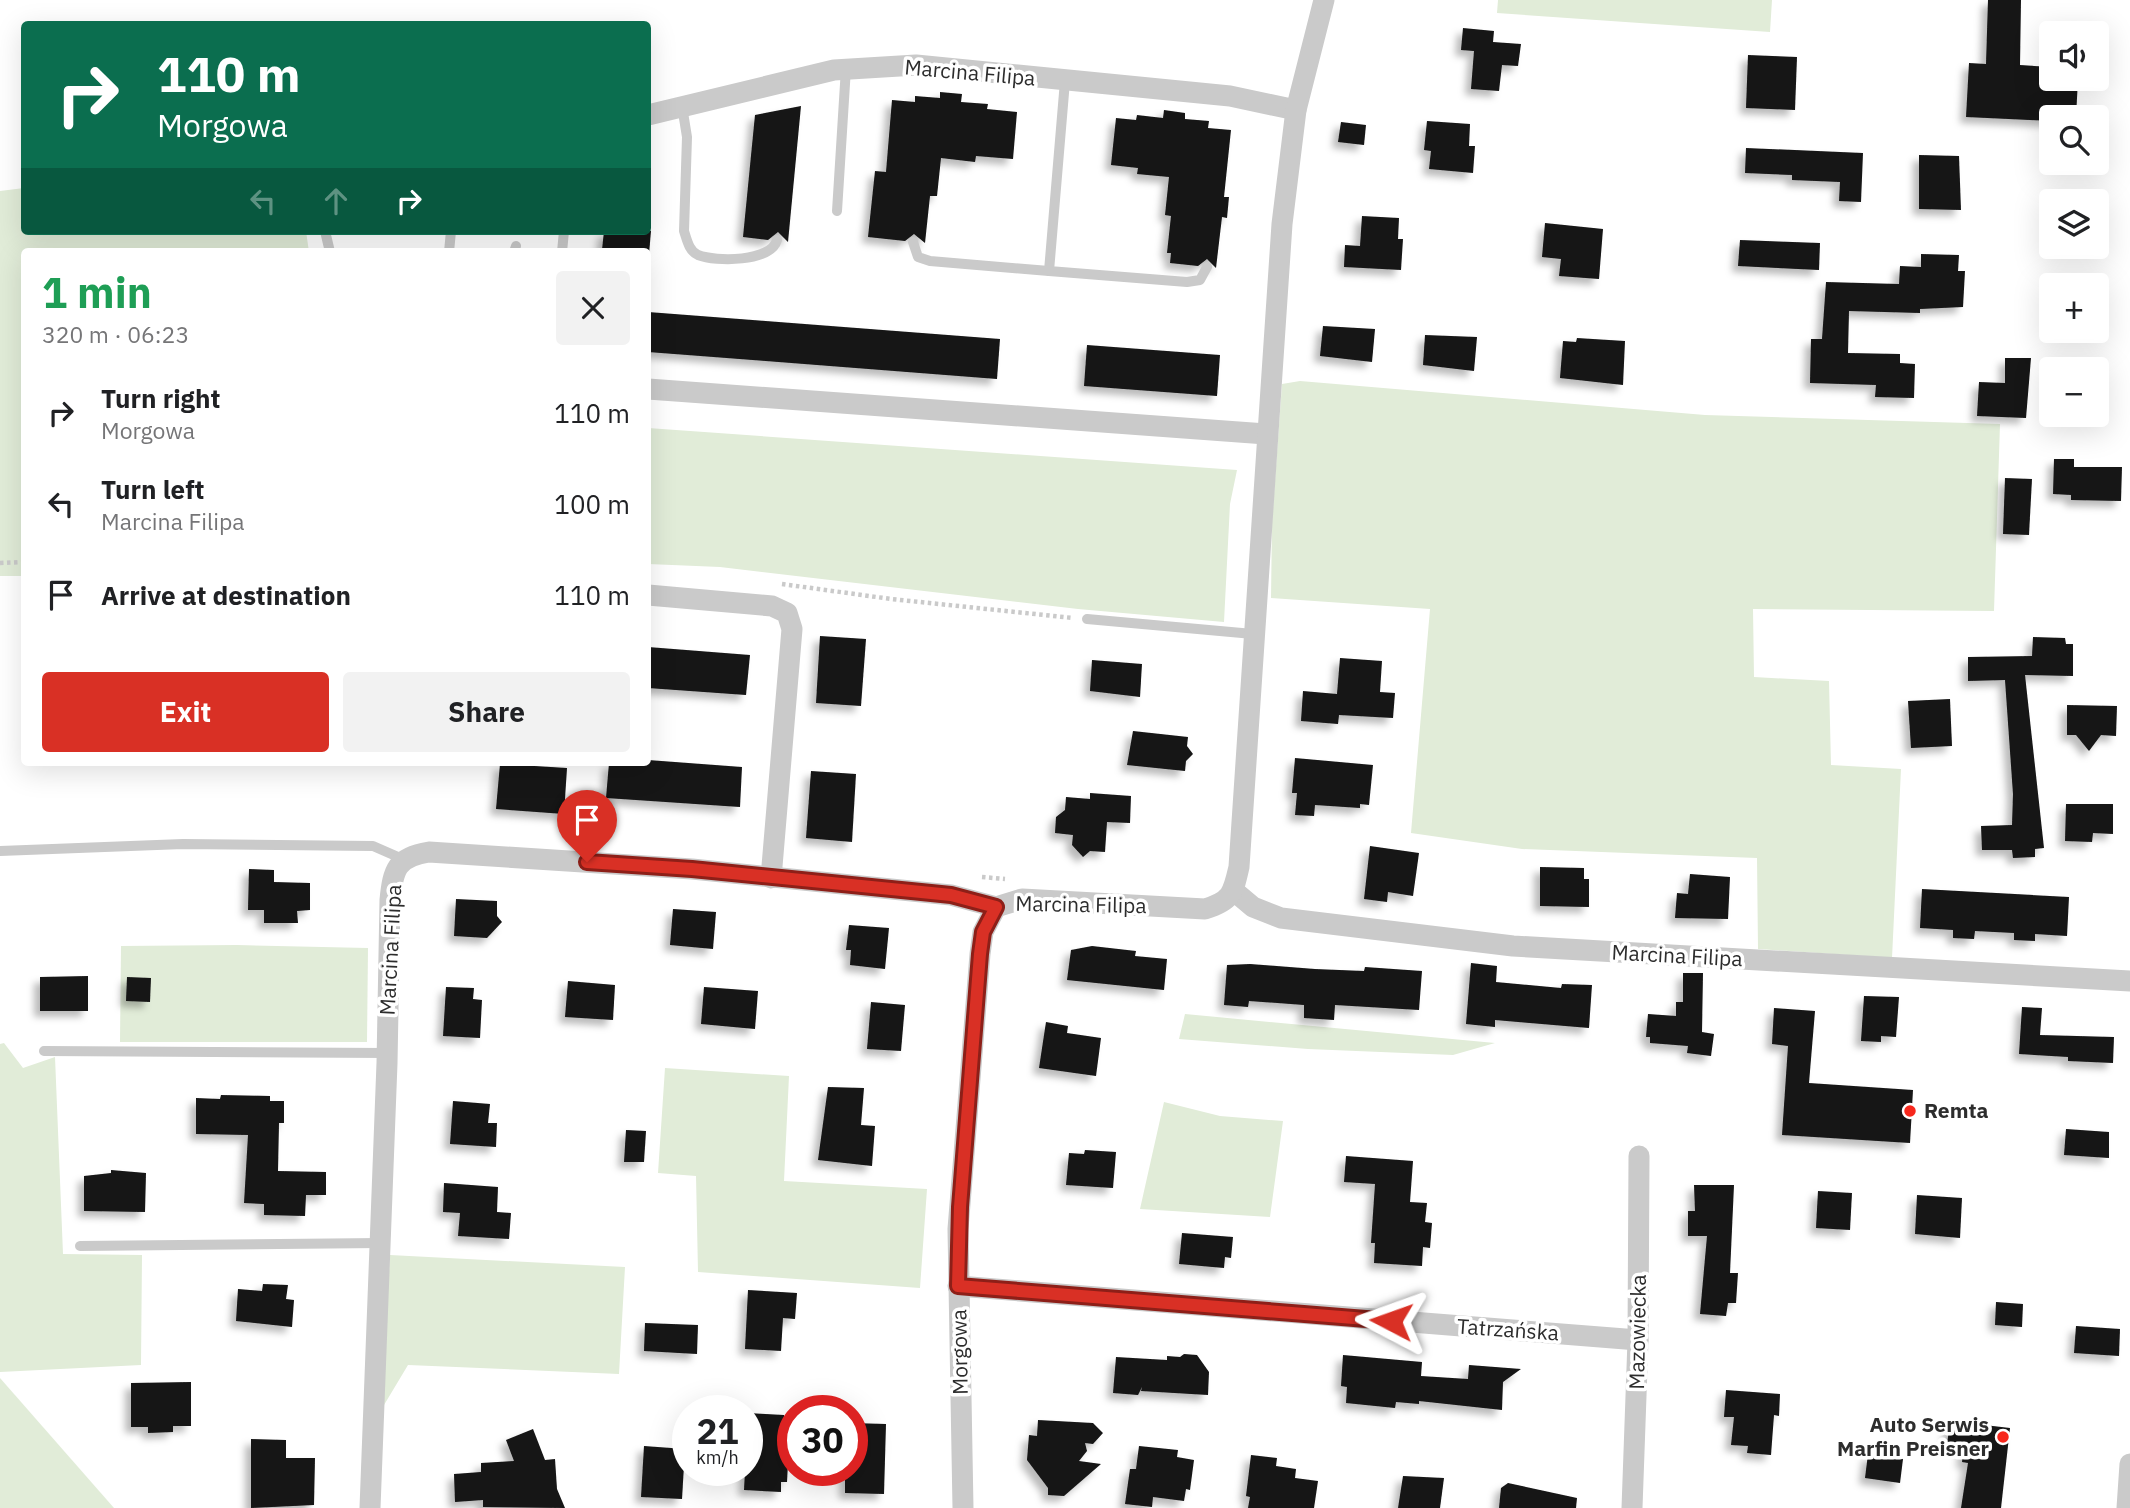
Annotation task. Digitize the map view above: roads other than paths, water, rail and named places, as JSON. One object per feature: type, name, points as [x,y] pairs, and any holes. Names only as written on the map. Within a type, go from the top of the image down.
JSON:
[{"type":"street","points":[[1234,891],[1239,867],[1278,257],[1296,110],[1324,0]]},
{"type":"street","name":"Marcina Filipa","points":[[651,114],[846,68],[916,65],[1230,96],[1296,110]]},
{"type":"street","points":[[651,389],[1266,434]]},
{"type":"street","points":[[651,596],[772,606],[787,613],[792,629],[771,878]]},
{"type":"street","name":"Marcina Filipa","points":[[370,1508],[390,900],[392,880],[399,864],[411,855],[429,852],[692,869],[951,895],[996,907],[1023,899],[1205,909],[1223,904],[1234,891],[1252,907],[1281,918],[1513,946],[2130,981]]},
{"type":"street","name":"Morgowa","points":[[963,1508],[958,1286],[960,1207],[980,954],[983,932],[996,907]]},
{"type":"street","name":"Mazowiecka","points":[[1632,1508],[1639,1340],[1639,1156]]},
{"type":"street","name":"Tatrzańska","points":[[958,1286],[1639,1340]]},
{"type":"street","points":[[2127,1508],[2130,1464]]},
{"type":"lane","points":[[837,211],[846,68]]},
{"type":"lane","points":[[1049,271],[1065,81]]},
{"type":"lane","points":[[682,106],[687,136],[684,231],[688,245],[698,254],[742,259],[764,255],[775,246],[776,240]]},
{"type":"lane","points":[[913,242],[918,257],[930,261],[1187,282],[1199,280],[1207,267]]},
{"type":"lane","points":[[1087,619],[1253,634]]},
{"type":"lane","points":[[0,851],[183,844],[373,846],[405,860]]},
{"type":"lane","points":[[44,1051],[387,1053]]},
{"type":"lane","points":[[80,1246],[380,1243]]},
{"type":"place","name":"Remta","points":[[1910,1111]]},
{"type":"place","name":"Auto Serwis Marfin Preisner","points":[[2003,1437]]}]
